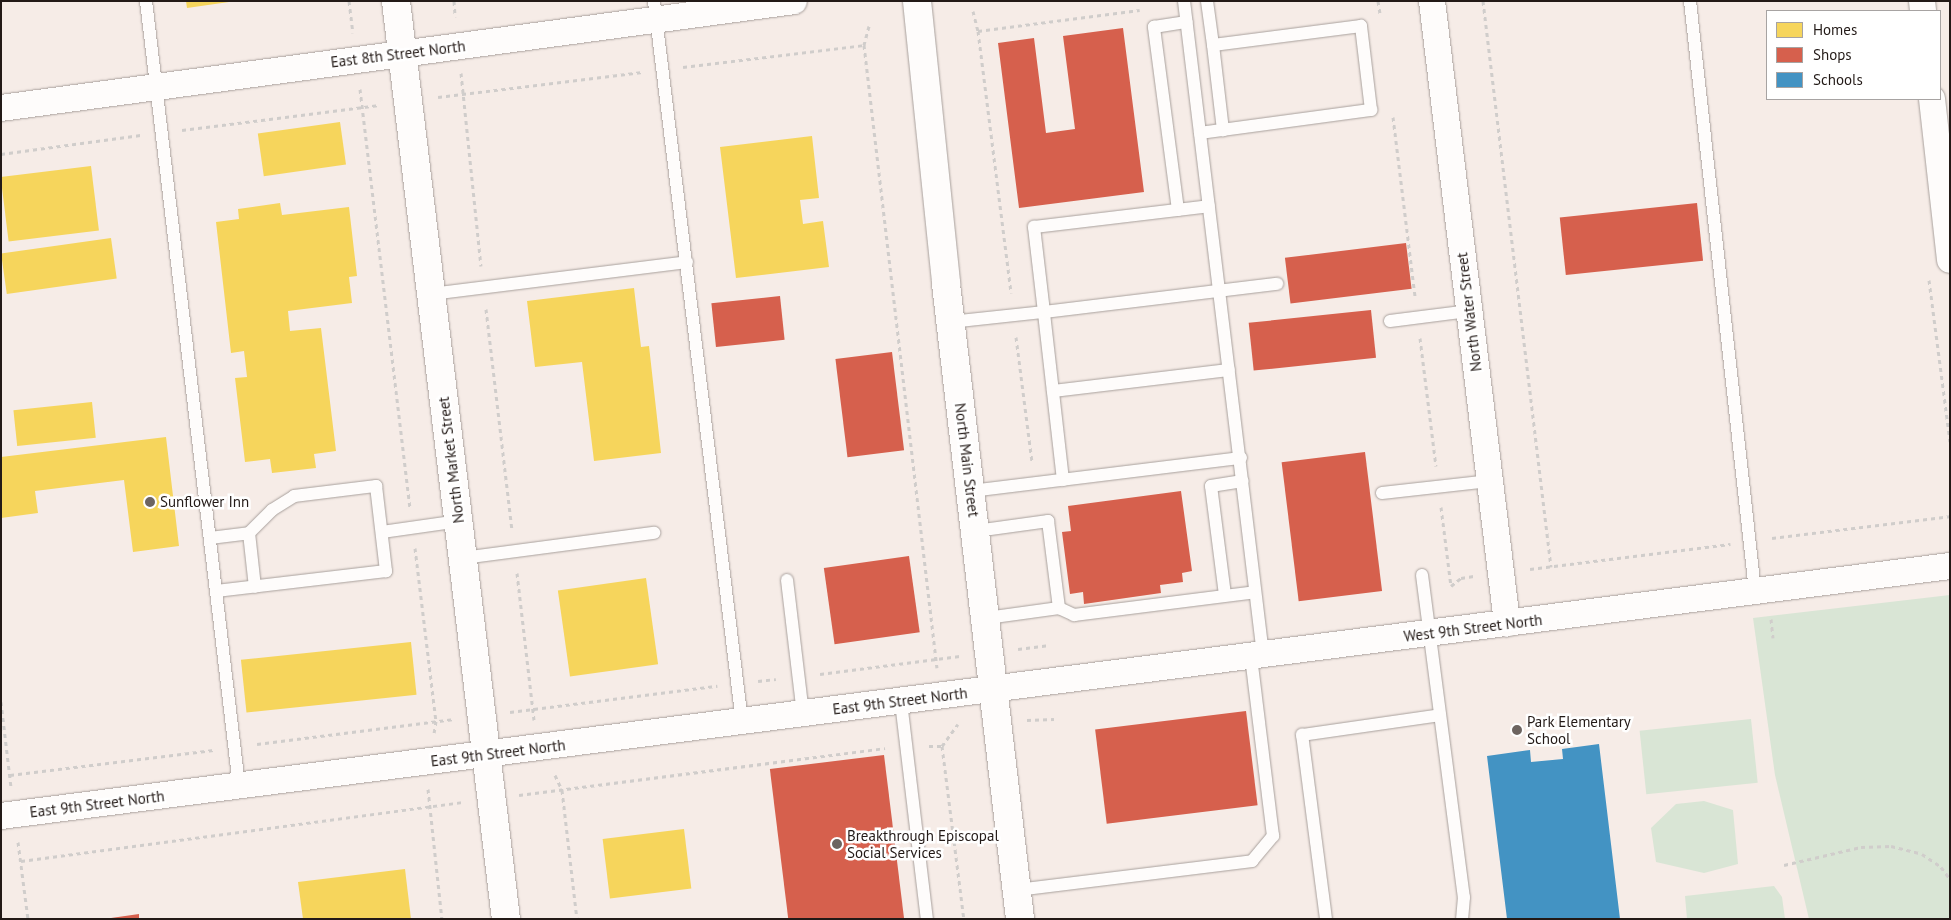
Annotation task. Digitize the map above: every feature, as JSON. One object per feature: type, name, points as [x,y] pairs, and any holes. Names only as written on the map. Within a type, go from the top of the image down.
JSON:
[{"type":"street","name":"North Market Street","points":[[396,1],[506,919]]},
{"type":"street","name":"East 8th Street North","points":[[1,108],[458,46],[655,10],[794,1]]},
{"type":"street","name":"North Main Street","points":[[916,1],[950,322],[996,689],[1020,919]]},
{"type":"street","name":"North Water Street","points":[[1432,1],[1507,623]]},
{"type":"street","points":[[1932,100],[1950,260]]},
{"type":"street","name":"West 9th Street North","points":[[996,689],[1950,566]]},
{"type":"street","name":"East 9th Street North","points":[[1,816],[996,689]]},
{"type":"lane","points":[[146,1],[239,786]]},
{"type":"lane","points":[[1207,1],[1223,130]]},
{"type":"lane","points":[[1690,1],[1750,541],[1762,590]]},
{"type":"lane","points":[[1017,890],[1252,861],[1273,836],[1257,655],[1255,592],[1241,458],[1185,3]]},
{"type":"lane","points":[[655,10],[742,722]]},
{"type":"lane","points":[[1178,210],[1154,27],[1187,22]]},
{"type":"lane","points":[[1200,133],[1371,110],[1361,26],[1213,45]]},
{"type":"lane","points":[[1063,480],[1034,227],[1209,206]]},
{"type":"lane","points":[[431,294],[484,289],[687,262]]},
{"type":"lane","points":[[950,322],[1277,284]]},
{"type":"lane","points":[[1390,321],[1469,311]]},
{"type":"lane","points":[[1053,392],[1229,370]]},
{"type":"lane","points":[[971,491],[1241,458]]},
{"type":"lane","points":[[1225,595],[1211,486],[1243,481]]},
{"type":"lane","points":[[1382,494],[1490,481]]},
{"type":"lane","points":[[210,538],[249,533],[272,510],[294,496],[376,486],[386,571],[216,591]]},
{"type":"lane","points":[[382,532],[458,521]]},
{"type":"lane","points":[[976,530],[1048,521],[1059,608]]},
{"type":"lane","points":[[249,533],[255,587]]},
{"type":"lane","points":[[463,558],[654,533]]},
{"type":"lane","points":[[1422,575],[1464,897],[1462,919]]},
{"type":"lane","points":[[787,580],[803,714]]},
{"type":"lane","points":[[987,618],[1059,608],[1074,616],[1255,592]]},
{"type":"lane","points":[[900,702],[926,919]]},
{"type":"lane","points":[[1326,919],[1302,735],[1440,714]]},
{"type":"path","points":[[349,1],[436,722],[431,762],[429,807],[442,919]]},
{"type":"path","points":[[454,1],[484,289],[536,737],[562,790],[577,919]]},
{"type":"path","points":[[1483,1],[1551,567]]},
{"type":"path","points":[[978,31],[1185,3]]},
{"type":"path","points":[[869,26],[864,45],[935,660],[956,724]]},
{"type":"path","points":[[1450,586],[1461,578],[1950,516]]},
{"type":"path","points":[[1762,590],[1773,638]]},
{"type":"path","points":[[10,775],[1050,645]]},
{"type":"path","points":[[956,724],[1054,719]]},
{"type":"path","points":[[956,724],[942,746],[964,919]]},
{"type":"path","points":[[20,861],[906,747],[942,746]]},
{"type":"path","points":[[1784,865],[1861,847],[1891,846],[1922,854],[1941,867],[1950,879]]},
{"type":"green space","points":[[1950,595],[1950,919],[1809,919],[1775,775],[1753,618]]},
{"type":"green space","points":[[1751,719],[1758,783],[1646,794],[1640,731]]},
{"type":"green space","points":[[1704,801],[1733,810],[1738,864],[1704,873],[1656,862],[1651,828],[1676,804]]},
{"type":"green space","points":[[1774,886],[1782,897],[1785,919],[1687,919],[1685,896]]},
{"type":"building: Homes","points":[[186,1],[229,1],[229,2],[187,8]]},
{"type":"building: Homes","points":[[340,122],[346,165],[264,176],[258,134]]},
{"type":"building: Homes","points":[[812,136],[819,198],[800,200],[803,224],[823,221],[829,267],[736,278],[720,147]]},
{"type":"building: Homes","points":[[91,166],[99,231],[9,242],[1,177]]},
{"type":"building: Homes","points":[[280,203],[282,215],[349,207],[357,276],[349,277],[352,303],[288,311],[290,331],[321,328],[336,451],[314,454],[316,468],[272,473],[270,459],[245,462],[235,378],[247,377],[244,351],[231,353],[216,222],[239,219],[238,209]]},
{"type":"building: Homes","points":[[111,238],[117,279],[7,294],[1,253]]},
{"type":"building: Homes","points":[[634,288],[641,347],[649,346],[661,453],[594,461],[582,362],[535,367],[527,301]]},
{"type":"building: Homes","points":[[92,402],[96,438],[17,446],[13,410]]},
{"type":"building: Homes","name":"Sunflower Inn","points":[[166,437],[179,546],[133,552],[124,480],[35,491],[38,513],[1,518],[1,457]]},
{"type":"building: Homes","points":[[646,578],[658,664],[570,677],[558,590]]},
{"type":"building: Homes","points":[[411,642],[417,695],[246,713],[241,660]]},
{"type":"building: Homes","points":[[684,829],[691,889],[610,899],[603,839]]},
{"type":"building: Homes","points":[[405,869],[411,919],[303,919],[298,882]]},
{"type":"building: Shops","points":[[1123,28],[1144,192],[1019,208],[998,43],[1034,38],[1046,133],[1075,129],[1063,36]]},
{"type":"building: Shops","points":[[1697,203],[1703,261],[1566,275],[1560,217]]},
{"type":"building: Shops","points":[[1406,243],[1412,289],[1291,304],[1285,258]]},
{"type":"building: Shops","points":[[780,296],[785,340],[716,347],[711,303]]},
{"type":"building: Shops","points":[[1371,310],[1376,358],[1254,371],[1249,323]]},
{"type":"building: Shops","points":[[892,352],[904,450],[847,457],[835,359]]},
{"type":"building: Shops","points":[[1365,452],[1382,591],[1299,601],[1282,462]]},
{"type":"building: Shops","points":[[1181,491],[1192,571],[1182,573],[1183,582],[1160,585],[1161,593],[1084,604],[1083,592],[1070,594],[1062,532],[1071,531],[1068,506]]},
{"type":"building: Shops","points":[[909,556],[920,632],[835,644],[824,568]]},
{"type":"building: Shops","points":[[1246,711],[1258,805],[1107,824],[1095,730]]},
{"type":"building: Shops","name":"Breakthrough Episcopal Social Services","points":[[884,755],[904,919],[788,919],[770,769]]},
{"type":"building: Shops","points":[[139,914],[139,919],[111,919],[111,918]]},
{"type":"building: Schools","name":"Park Elementary School","points":[[1599,744],[1620,919],[1507,919],[1487,756],[1530,750],[1531,762],[1563,759],[1562,749]]},
{"type":"place","name":"Sunflower Inn","points":[[150,502]]},
{"type":"place","name":"Park Elementary School","points":[[1517,730]]},
{"type":"place","name":"Breakthrough Episcopal Social Services","points":[[837,844]]}]
